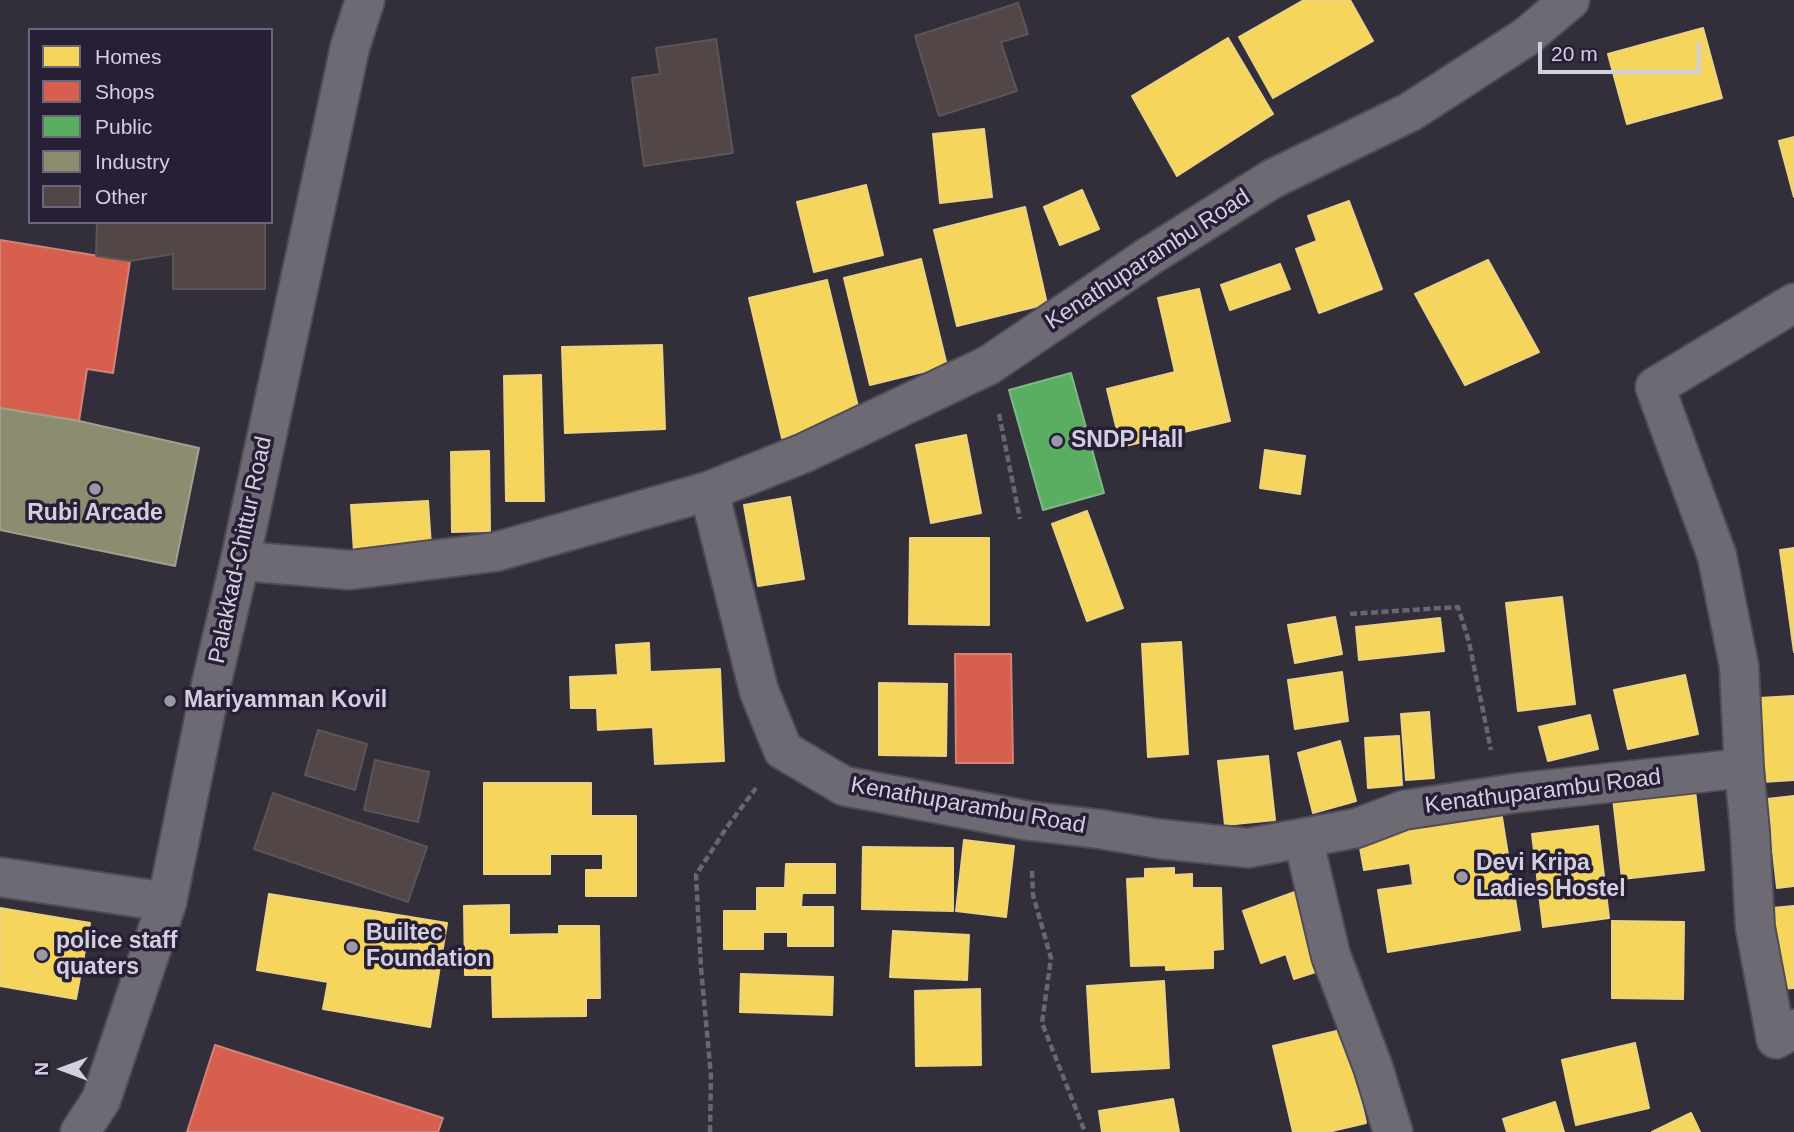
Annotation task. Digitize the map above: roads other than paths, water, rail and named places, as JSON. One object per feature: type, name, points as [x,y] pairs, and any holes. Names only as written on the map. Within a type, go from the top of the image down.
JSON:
[{"type":"street","name":"Palakkad-Chittur Road","points":[[80,1132],[102,1100],[167,902],[211,685],[350,47],[365,0]]},
{"type":"street","name":"Kenathuparambu Road","points":[[240,561],[350,570],[495,551],[709,491],[804,453],[989,365],[1148,257],[1272,179],[1410,112],[1526,37],[1570,0]]},
{"type":"street","points":[[1794,303],[1655,387],[1717,556],[1739,666],[1755,927],[1776,1039],[1794,1030]]},
{"type":"street","name":"Kenathuparambu Road","points":[[709,491],[759,691],[783,750],[844,786],[1030,821],[1248,848],[1357,828],[1404,810],[1744,768]]},
{"type":"street","points":[[1303,838],[1331,956],[1373,1067],[1393,1132]]},
{"type":"street","points":[[0,877],[167,902]]},
{"type":"place","name":"SNDP Hall","points":[[1057,441]]},
{"type":"place","name":"Rubi Arcade","points":[[95,489]]},
{"type":"place","name":"Mariyamman Kovil","points":[[170,701]]},
{"type":"place","name":"Devi Kripa Ladies Hostel","points":[[1462,877]]},
{"type":"place","name":"Builtec Foundation","points":[[352,947]]},
{"type":"place","name":"police staff quaters","points":[[42,955]]}]
